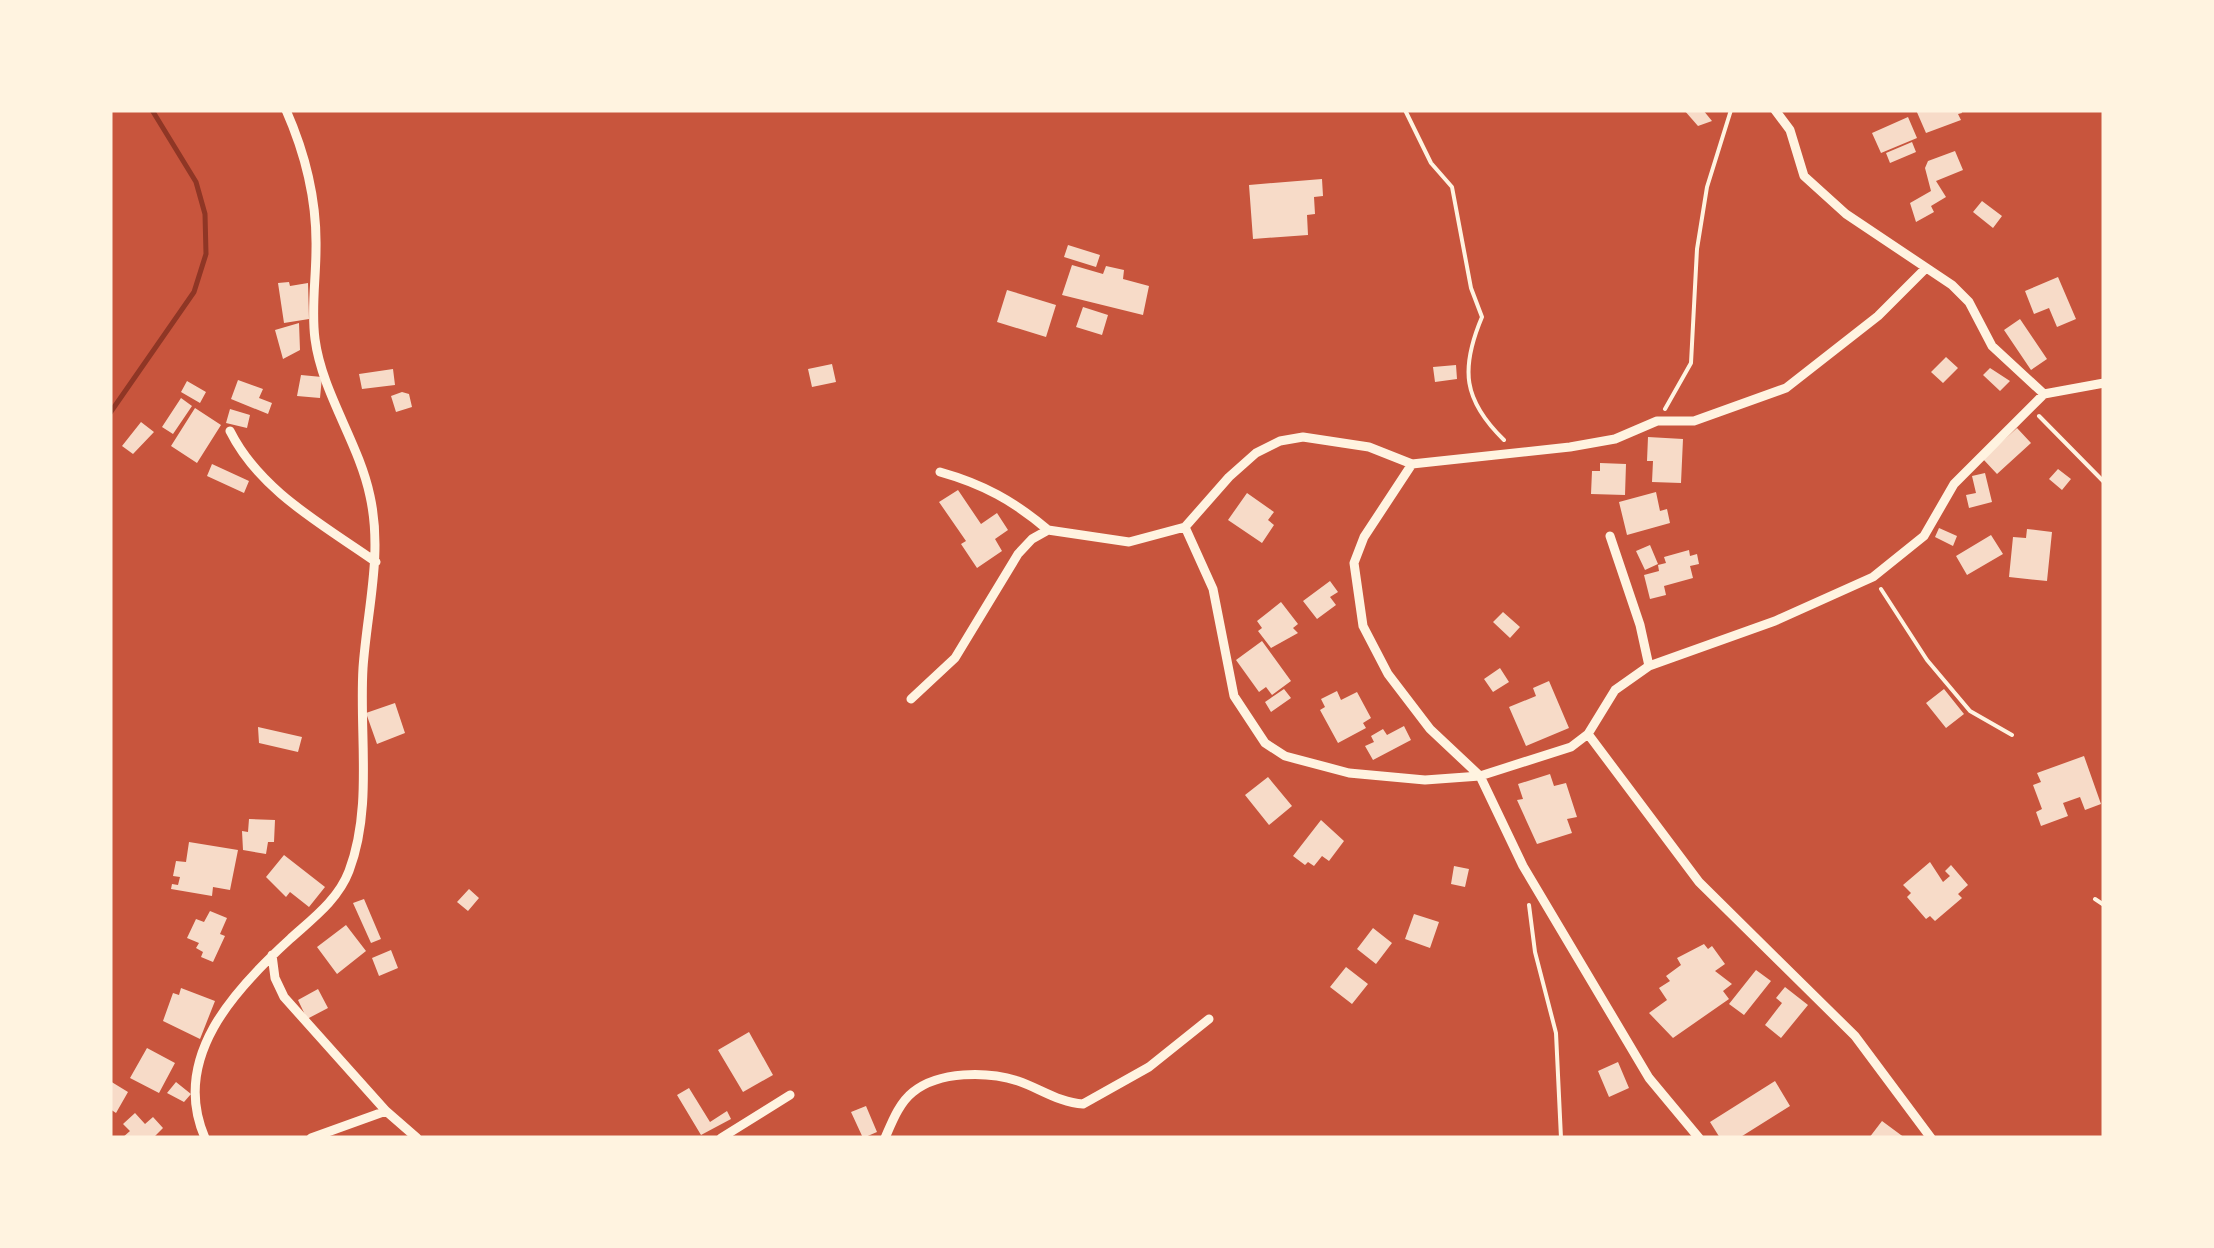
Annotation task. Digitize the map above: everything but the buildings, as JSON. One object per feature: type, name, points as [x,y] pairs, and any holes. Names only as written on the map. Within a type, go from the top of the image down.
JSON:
[{"type":"street","points":[[205,1138],[197,1120],[196,1072],[202,1050],[231,996],[332,901],[349,871],[364,747],[363,670],[376,562],[370,492],[315,343],[315,218],[302,148],[286,110]]},
{"type":"street","points":[[1775,110],[1790,130]]},
{"type":"street","points":[[1788,110],[1804,176],[1846,214],[1969,302],[1992,346],[2044,394]]},
{"type":"street","points":[[940,472],[976,482],[1014,501],[1048,530],[1129,542],[1185,528],[1256,453],[1280,441],[1303,438],[1368,448],[1412,464],[1616,439],[1656,421],[1694,421],[1786,388],[1878,316],[1926,268]]},
{"type":"street","points":[[1185,528],[1213,588],[1234,696],[1265,744],[1285,756],[1349,773],[1425,780],[1480,776],[1571,747],[1588,734],[1615,690],[1649,666],[1775,621],[1873,577],[1924,536],[1954,484],[2028,406],[2044,394],[2104,382]]},
{"type":"street","points":[[230,431],[245,461],[266,483],[376,562]]},
{"type":"street","points":[[1412,464],[1364,538],[1354,563],[1363,626],[1388,674],[1420,716],[1480,776],[1524,866],[1649,1078],[1699,1138]]},
{"type":"street","points":[[911,699],[955,658],[1018,554],[1032,538],[1048,530]]},
{"type":"street","points":[[1610,536],[1640,625],[1649,666]]},
{"type":"street","points":[[1588,734],[1699,882],[1854,1036],[1931,1138]]},
{"type":"street","points":[[272,955],[275,978],[284,997],[386,1111],[417,1138]]},
{"type":"street","points":[[885,1138],[900,1106],[927,1084],[950,1076],[1014,1080],[1083,1104],[1149,1067],[1208,1019]]},
{"type":"street","points":[[721,1138],[790,1095]]},
{"type":"street","points":[[311,1138],[386,1111]]},
{"type":"path","points":[[1405,110],[1430,164],[1452,187],[1460,212],[1471,288],[1482,318],[1472,342],[1466,378],[1472,397],[1490,426],[1514,450]]},
{"type":"path","points":[[1656,421],[1691,363],[1697,249],[1708,187],[1730,110]]},
{"type":"path","points":[[2028,406],[2104,482]]},
{"type":"path","points":[[1873,577],[1927,660],[1970,711],[2012,735]]},
{"type":"path","points":[[1528,900],[1535,952],[1556,1034],[1561,1138]]},
{"type":"path","points":[[2095,900],[2104,905]]},
{"type":"waterway","points":[[110,413],[194,292],[206,254],[205,214],[196,182],[152,110]]}]
